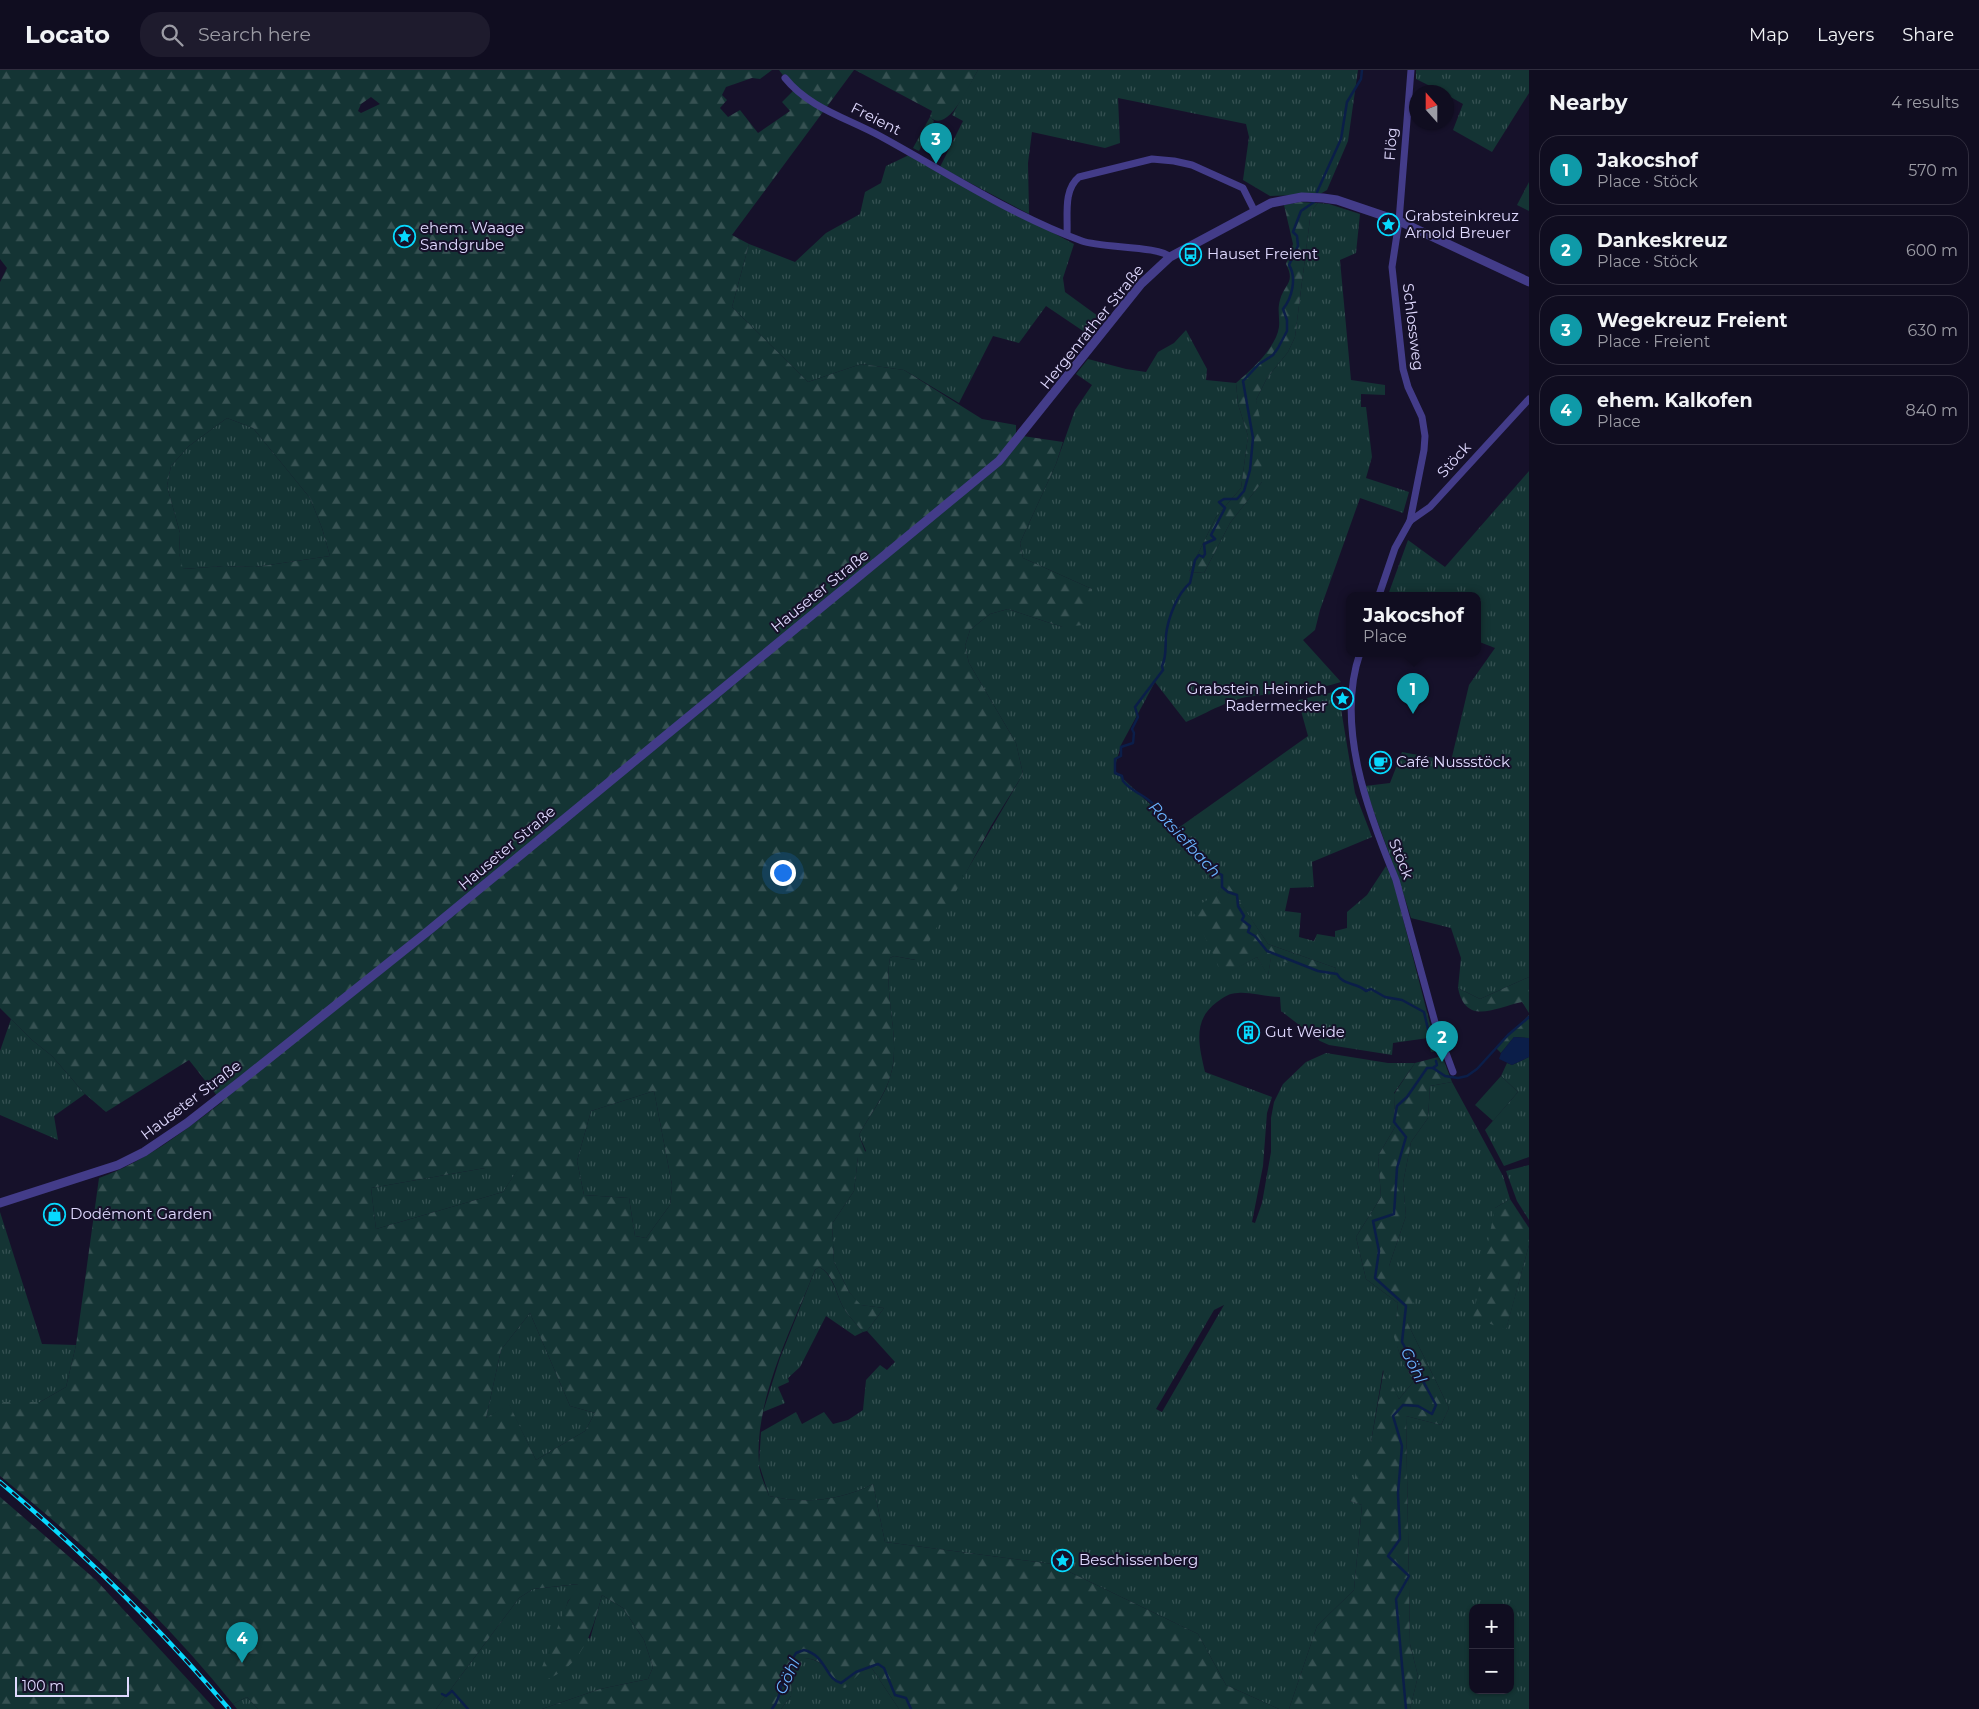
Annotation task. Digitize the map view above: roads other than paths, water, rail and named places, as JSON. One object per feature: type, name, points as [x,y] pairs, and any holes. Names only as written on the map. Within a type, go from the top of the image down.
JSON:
[{"type":"street","name":"Flög","points":[[1399,221],[1410,70]]},
{"type":"street","name":"Freient","points":[[784,78],[802,97],[812,104],[862,126],[1027,217],[1082,241],[1102,246],[1148,250],[1167,254],[1170,257]]},
{"type":"street","points":[[1067,234],[1068,192],[1071,183],[1079,177],[1152,159],[1192,165],[1220,176],[1243,188],[1254,210]]},
{"type":"street","name":"Hergenrather Straße","points":[[999,461],[1018,440],[1135,290],[1170,257],[1254,210],[1285,199],[1323,198],[1337,200],[1399,221],[1529,282]]},
{"type":"street","name":"Schlossweg","points":[[1399,221],[1392,268],[1398,344],[1406,381],[1422,417],[1425,436],[1410,521]]},
{"type":"street","name":"Stöck","points":[[1380,592],[1395,548],[1410,521],[1430,507],[1529,398]]},
{"type":"street","name":"Hauseter Straße","points":[[0,1203],[118,1165],[144,1152],[187,1123],[427,932],[999,461]]},
{"type":"street","name":"Stöck","points":[[1359,657],[1350,691],[1353,731],[1364,798],[1386,860],[1396,880],[1436,1026],[1452,1072]]},
{"type":"water","points":[[1514,1037],[1529,1038],[1529,1057],[1512,1065],[1499,1059],[1501,1053]]},
{"type":"waterway","name":"Rotsiefbach","points":[[1317,192],[1341,139],[1347,102],[1361,79],[1362,70]]},
{"type":"waterway","name":"Rotsiefbach","points":[[1314,202],[1301,211],[1293,232],[1297,236],[1298,246],[1289,265],[1293,282],[1289,299],[1283,309],[1287,320],[1287,331],[1273,355],[1259,364],[1243,381],[1253,438],[1250,470],[1244,491],[1237,499],[1224,499],[1219,502],[1225,508],[1211,535],[1215,539],[1204,544],[1205,554],[1203,557],[1199,555],[1195,560],[1190,583],[1181,593],[1171,614],[1167,628],[1163,670],[1135,707],[1138,717],[1132,729],[1134,733],[1133,743],[1121,747],[1121,756],[1115,759],[1115,773],[1122,776],[1123,781],[1130,788],[1151,802],[1169,822],[1182,832],[1181,837],[1186,840],[1203,860],[1211,864],[1216,872],[1222,875],[1222,887],[1228,892],[1237,895],[1238,906],[1244,916],[1242,920],[1250,926],[1248,932],[1255,936],[1267,951],[1318,971],[1337,974],[1346,982],[1359,986],[1366,991],[1371,989],[1385,997],[1402,1000],[1424,1012],[1431,1042]]},
{"type":"waterway","name":"Göhl","points":[[1406,1709],[1396,1599],[1409,1576],[1388,1556],[1400,1539],[1398,1493],[1402,1446],[1393,1416],[1403,1405],[1418,1406],[1432,1414],[1436,1405],[1402,1342],[1406,1306],[1375,1278],[1379,1251],[1373,1221],[1394,1214],[1397,1168],[1406,1137],[1394,1122],[1397,1106],[1407,1097],[1427,1068],[1433,1068],[1445,1076],[1458,1078],[1467,1076],[1477,1069],[1508,1035],[1529,1017]]},
{"type":"waterway","name":"Rotsiefbach","points":[[1433,1068],[1437,1065],[1436,1061]]},
{"type":"waterway","name":"Göhl","points":[[772,1709],[779,1696],[788,1667],[796,1653],[804,1650],[817,1657],[832,1677],[841,1683],[856,1672],[878,1664],[884,1668],[895,1695],[906,1698],[911,1709]]},
{"type":"waterway","points":[[442,1694],[446,1696],[452,1691],[468,1709]]},
{"type":"railway","points":[[0,1482],[61,1535],[119,1591],[229,1709]]},
{"type":"place","name":"Wegekreuz Freient","points":[[936,164]]},
{"type":"place","name":"Grabsteinkreuz Arnold Breuer","points":[[1389,225]]},
{"type":"place","name":"ehem. Waage Sandgrube","points":[[404,237]]},
{"type":"place","name":"Hauset Freient","points":[[1191,254]]},
{"type":"place","name":"Grabstein Heinrich Radermecker","points":[[1343,698]]},
{"type":"place","name":"Jakocshof","points":[[1413,714]]},
{"type":"place","name":"Café Nussstöck","points":[[1380,762]]},
{"type":"place","name":"Gut Weide","points":[[1249,1032]]},
{"type":"place","name":"Dankeskreuz","points":[[1442,1062]]},
{"type":"place","name":"Dodémont Garden","points":[[54,1214]]},
{"type":"place","name":"Beschissenberg","points":[[1063,1560]]},
{"type":"place","name":"ehem. Kalkofen","points":[[242,1663]]}]
